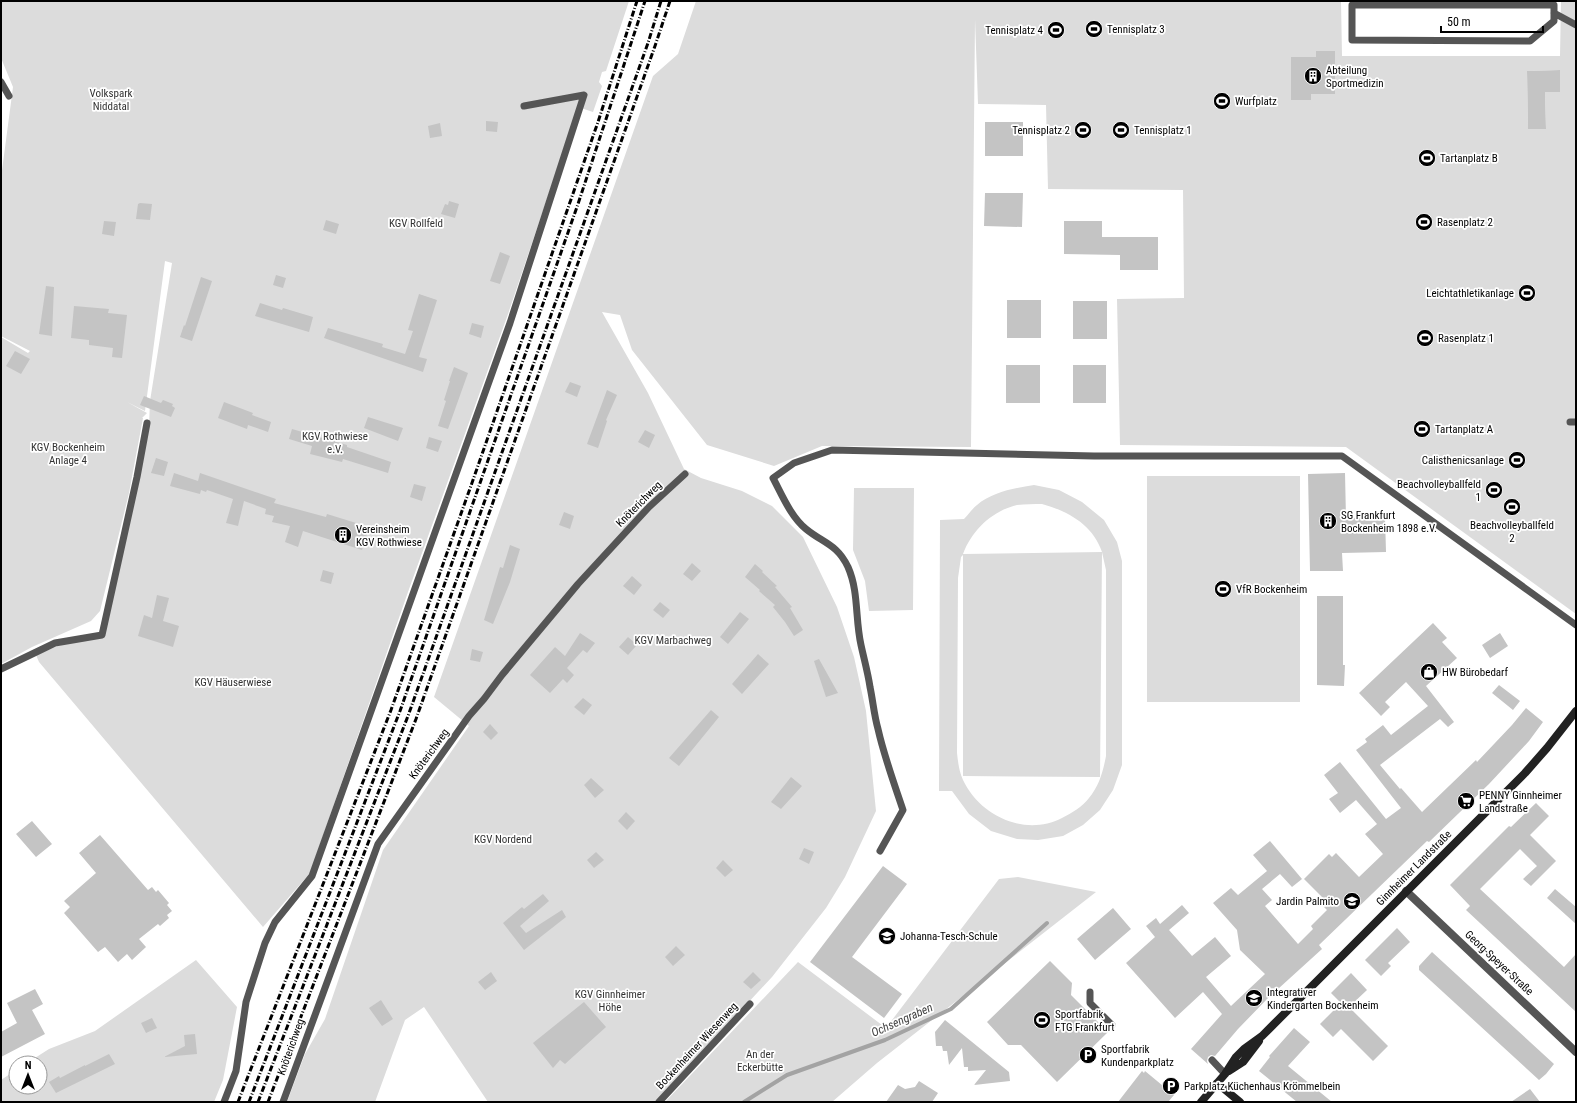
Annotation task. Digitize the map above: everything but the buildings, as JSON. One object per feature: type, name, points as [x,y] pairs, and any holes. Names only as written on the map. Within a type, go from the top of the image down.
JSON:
[{"type":"main road","name":"Ginnheimer Landstraße","points":[[1201,1102],[1225,1074],[1240,1053],[1262,1036],[1525,773],[1576,711]]},
{"type":"main road","points":[[1217,1083],[1240,1102]]},
{"type":"street","name":"Georg-Speyer-Straße","points":[[1406,891],[1576,1052]]},
{"type":"lane","points":[[1352,5],[1554,5],[1554,13],[1554,21],[1530,41],[1352,40],[1352,5]]},
{"type":"lane","points":[[1554,13],[1576,25]]},
{"type":"lane","points":[[1,82],[9,96]]},
{"type":"lane","points":[[224,1102],[236,1071],[246,1002],[265,943],[275,922],[312,876],[510,323],[584,95],[524,106]]},
{"type":"lane","points":[[1,669],[55,643],[102,635],[137,478],[147,423]]},
{"type":"lane","points":[[880,850],[903,810],[877,727],[870,686],[860,644],[857,603],[853,583],[848,567],[837,549],[805,529],[788,506],[773,478],[794,463],[821,453],[832,450],[1094,456],[1342,456],[1576,625]]},
{"type":"lane","name":"Knöterichweg","points":[[283,1102],[378,844],[469,716],[502,675],[578,584],[649,507],[685,474]]},
{"type":"lane","points":[[1090,992],[1090,1003],[1112,1025]]},
{"type":"lane","name":"Bockenheimer Wiesenweg","points":[[659,1102],[750,1004]]},
{"type":"lane","points":[[1212,1060],[1225,1074]]},
{"type":"green space","points":[[1,1],[629,1],[606,71],[602,72],[599,82],[602,86],[593,112],[578,107],[507,317],[408,592],[310,873],[263,927],[39,662],[36,655],[58,646],[99,633],[149,426],[150,401],[172,263],[165,261],[145,411],[127,402],[147,413],[142,418],[129,493],[100,611],[91,621],[32,647],[1,664],[1,337],[28,353],[30,351],[1,336],[1,178],[13,87],[1,58]]},
{"type":"green space","points":[[696,1],[1341,1],[1342,56],[1560,56],[1561,1],[1576,1],[1576,614],[1346,447],[1120,445],[1117,299],[1184,298],[1183,190],[1048,189],[1046,105],[978,104],[975,19],[971,447],[822,446],[774,466],[707,445],[632,350],[620,315],[602,312],[648,393],[684,469],[701,478],[742,491],[772,506],[803,537],[837,607],[854,657],[866,711],[876,811],[845,877],[826,908],[772,977],[656,1102],[488,1102],[424,1007],[405,1020],[375,1102],[287,1102],[305,1054],[325,1019],[383,850],[469,726],[434,697],[653,76],[678,54]],"holes":[[[1335,51],[1335,94],[1317,94],[1311,91],[1311,100],[1291,100],[1291,57],[1311,57],[1316,61]],[[1560,70],[1545,92],[1546,129],[1528,129],[1527,71]]]},
{"type":"green space","name":"VfR Bockenheim","points":[[1147,476],[1300,476],[1300,702],[1147,702]]},
{"type":"green space","points":[[1034,485],[1059,490],[1082,502],[1104,520],[1117,542],[1122,561],[1122,765],[1113,790],[1100,810],[1083,825],[1063,836],[1038,840],[1017,839],[991,831],[969,814],[952,791],[939,791],[940,520],[964,519],[975,507],[990,497],[1004,491]],"holes":[[[1033,504],[1042,504],[1052,507],[1078,520],[1092,534],[1098,542],[1102,552],[963,554],[977,530],[991,517],[1017,505]],[[1102,552],[1106,570],[1106,756],[1100,778],[1095,789],[1086,801],[1077,810],[1062,818],[1048,823],[1033,825],[1019,824],[1005,820],[980,804],[963,780],[958,763],[958,578],[961,557],[963,555],[963,776],[1100,777]]]},
{"type":"green space","points":[[854,488],[914,488],[913,610],[869,611],[865,581],[853,550]]},
{"type":"green space","name":"An der Eckerbütte","points":[[1018,877],[1096,892],[877,1063],[832,1102],[665,1102],[798,962],[886,1028],[999,879]]},
{"type":"green space","points":[[196,960],[237,1007],[223,1080],[214,1102],[1,1102],[1,1080],[8,1075],[8,1095],[48,1095],[48,1055],[40,1055],[49,1049],[95,1031]]},
{"type":"waterway","name":"Ochsengraben","points":[[744,1102],[787,1075],[885,1040],[951,1009],[1047,923]]},
{"type":"railway","points":[[238,1102],[391,710],[598,122],[637,1]]},
{"type":"railway","points":[[249,1102],[400,711],[578,204],[645,1]]},
{"type":"railway","points":[[258,1102],[408,716],[648,43],[661,1]]},
{"type":"railway","points":[[268,1102],[416,719],[670,1]]},
{"type":"place","name":"Tennisplatz 3","points":[[1094,29]]},
{"type":"place","name":"Tennisplatz 4","points":[[1056,30]]},
{"type":"place","name":"Abteilung Sportmedizin","points":[[1313,76]]},
{"type":"place","name":"Wurfplatz","points":[[1222,101]]},
{"type":"place","name":"Tennisplatz 2","points":[[1083,130]]},
{"type":"place","name":"Tennisplatz 1","points":[[1121,130]]},
{"type":"place","name":"Tartanplatz B","points":[[1427,158]]},
{"type":"place","name":"Rasenplatz 2","points":[[1424,222]]},
{"type":"place","name":"Leichtathletikanlage","points":[[1527,293]]},
{"type":"place","name":"Rasenplatz 1","points":[[1425,338]]},
{"type":"place","name":"Tartanplatz A","points":[[1422,429]]},
{"type":"place","name":"Calisthenicsanlage","points":[[1517,460]]},
{"type":"place","name":"Beachvolleyballfeld 1","points":[[1494,490]]},
{"type":"place","name":"Beachvolleyballfeld 2","points":[[1512,507]]},
{"type":"place","name":"SG Frankfurt Bockenheim 1898 e.V.","points":[[1328,521]]},
{"type":"place","name":"Vereinsheim KGV Rothwiese","points":[[343,535]]},
{"type":"place","name":"VfR Bockenheim","points":[[1223,589]]},
{"type":"place","name":"HW Bürobedarf","points":[[1429,672]]},
{"type":"place","name":"PENNY Ginnheimer Landstraße","points":[[1466,801]]},
{"type":"place","name":"Jardin Palmito","points":[[1352,901]]},
{"type":"place","name":"Johanna-Tesch-Schule","points":[[887,936]]},
{"type":"place","name":"Integrativer Kindergarten Bockenheim","points":[[1254,998]]},
{"type":"place","name":"Sportfabrik FTG Frankfurt","points":[[1042,1020]]},
{"type":"place","name":"Sportfabrik Kundenparkplatz","points":[[1088,1055]]},
{"type":"place","name":"Parkplatz Küchenhaus Krömmelbein","points":[[1171,1086]]},
{"type":"park label","name":"Volkspark Niddatal","points":[[111,99]]},
{"type":"park label","name":"KGV Rollfeld","points":[[416,223]]},
{"type":"park label","name":"KGV Rothwiese e.V.","points":[[335,442]]},
{"type":"park label","name":"KGV Bockenheim Anlage 4","points":[[68,453]]},
{"type":"park label","name":"KGV Marbachweg","points":[[673,640]]},
{"type":"park label","name":"KGV Häuserwiese","points":[[233,682]]},
{"type":"park label","name":"KGV Nordend","points":[[503,839]]},
{"type":"park label","name":"KGV Ginnheimer Höhe","points":[[610,1000]]}]
